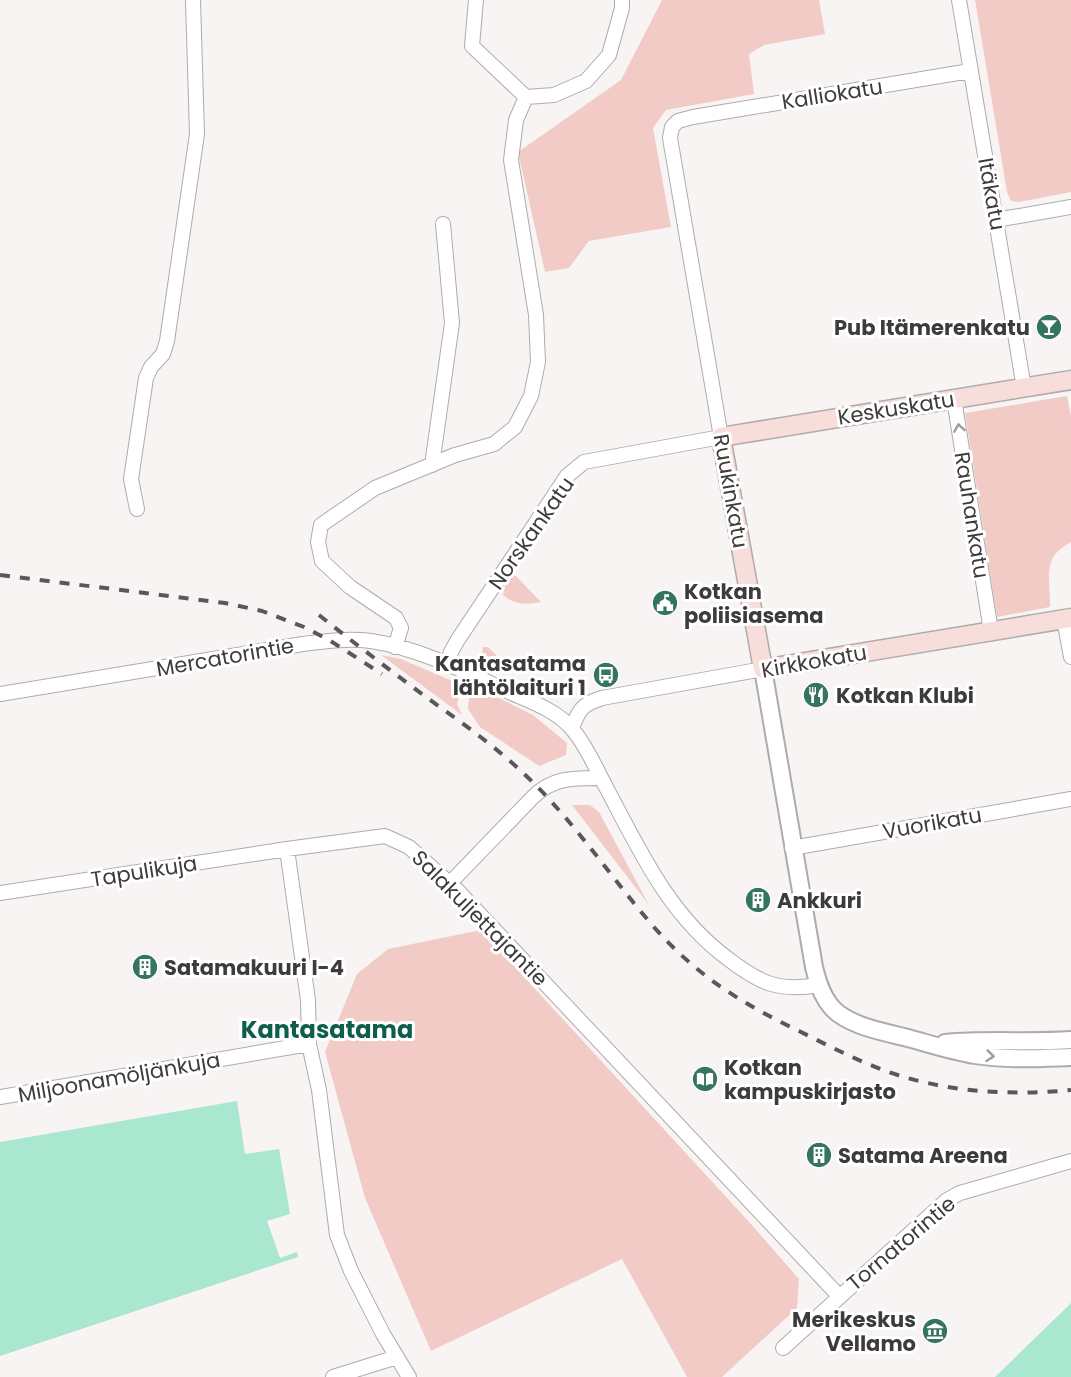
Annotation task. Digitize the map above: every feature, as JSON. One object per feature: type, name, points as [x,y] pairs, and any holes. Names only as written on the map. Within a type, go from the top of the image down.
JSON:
[{"type":"main road","name":"Keskuskatu","points":[[721,436],[1071,380]]},
{"type":"main road","name":"Ruukinkatu","points":[[721,436],[764,669]]},
{"type":"main road","name":"Kirkkokatu","points":[[764,669],[1068,618]]},
{"type":"street","points":[[137,508],[131,479],[134,451],[146,378],[151,367],[163,354],[167,341],[196,134],[193,0]]},
{"type":"street","points":[[476,0],[472,46],[526,97],[554,95],[586,81],[609,55],[622,8],[622,0]]},
{"type":"street","name":"Itäkatu","points":[[959,0],[1024,388]]},
{"type":"street","name":"Kalliokatu","points":[[693,117],[970,71]]},
{"type":"street","points":[[395,647],[401,628],[396,618],[350,587],[322,561],[318,543],[321,525],[375,488],[455,455],[494,444],[515,427],[531,396],[538,362],[536,315],[511,160],[516,120],[526,97]]},
{"type":"street","name":"Ruukinkatu","points":[[693,117],[678,121],[672,127],[670,138],[721,436]]},
{"type":"street","points":[[996,220],[1071,207]]},
{"type":"street","points":[[432,465],[452,323],[443,224]]},
{"type":"street","name":"Rauhankatu","points":[[954,399],[991,631]]},
{"type":"street","name":"Norskankatu","points":[[447,664],[457,641],[567,476],[584,462],[721,436]]},
{"type":"street","points":[[1068,618],[1071,657]]},
{"type":"street","name":"Mercatorintie","points":[[0,694],[329,640],[361,640],[395,647],[447,664],[544,708],[572,728],[587,748],[601,778]]},
{"type":"street","name":"Ruukinkatu","points":[[764,669],[792,848],[819,985]]},
{"type":"street","name":"Kirkkokatu","points":[[572,728],[583,707],[589,702],[602,698],[764,669]]},
{"type":"street","points":[[450,883],[548,784],[559,780],[601,778],[647,865],[667,897],[708,944],[740,968],[771,985],[784,988],[819,985],[829,1004],[838,1013],[851,1021],[885,1032],[975,1055],[1002,1058],[1071,1057]]},
{"type":"street","name":"Vuorikatu","points":[[792,848],[1071,799]]},
{"type":"street","name":"Salakuljettajantie","points":[[287,849],[385,836],[409,847],[450,883],[839,1296]]},
{"type":"street","points":[[287,849],[308,1000],[309,1044],[319,1090],[337,1235],[351,1271],[409,1377]]},
{"type":"street","name":"Tapulikuja","points":[[0,893],[287,849]]},
{"type":"street","points":[[933,1044],[973,1040],[1043,1042],[1071,1040]]},
{"type":"street","name":"Miljoonamöljänkuja","points":[[0,1097],[309,1044]]},
{"type":"street","name":"Tornatorintie","points":[[783,1348],[947,1200],[960,1192],[1071,1161]]},
{"type":"street","points":[[333,1377],[397,1356]]},
{"type":"shaded area","points":[[662,0],[819,0],[825,34],[764,45],[749,54],[754,94],[666,110],[653,128],[671,227],[589,241],[569,268],[545,272],[518,152],[621,80]]},
{"type":"shaded area","points":[[975,0],[1071,0],[1071,192],[1019,202],[1011,201],[1007,192]]},
{"type":"shaded area","points":[[1067,396],[1071,417],[1071,542],[1061,548],[1051,562],[1049,570],[1050,607],[997,617],[965,413]]},
{"type":"shaded area","points":[[512,572],[541,602],[521,603],[511,601],[503,595]]},
{"type":"shaded area","points":[[483,647],[488,647],[504,663],[502,666],[481,662]]},
{"type":"shaded area","points":[[381,655],[401,659],[462,685],[457,704],[462,715]]},
{"type":"shaded area","points":[[470,688],[491,694],[533,715],[567,743],[566,755],[539,766],[480,727],[468,709]]},
{"type":"shaded area","points":[[572,805],[590,805],[599,812],[649,905]]},
{"type":"shaded area","points":[[481,930],[799,1279],[797,1308],[722,1377],[687,1377],[622,1259],[431,1351],[365,1198],[325,1052],[357,974],[388,949]]},
{"type":"shaded area","points":[[237,1101],[245,1154],[279,1149],[290,1214],[267,1221],[280,1258],[297,1252],[298,1257],[0,1356],[0,1142]]},
{"type":"shaded area","points":[[1071,1303],[1071,1377],[995,1377],[1065,1309]]},
{"type":"railway","points":[[0,575],[225,603],[262,611],[304,627],[329,640],[382,674]]},
{"type":"railway","points":[[319,615],[475,732],[521,771],[557,808],[670,944],[703,974],[739,999],[841,1052],[905,1077],[976,1091],[1071,1090]]},
{"type":"place","name":"Pub Itämerenkatu","points":[[1049,327]]},
{"type":"place","name":"Kotkan poliisiasema","points":[[665,603]]},
{"type":"place","name":"Kantasatama lähtölaituri 1","points":[[606,675]]},
{"type":"place","name":"Kotkan Klubi","points":[[816,695]]},
{"type":"place","name":"Ankkuri","points":[[758,900]]},
{"type":"place","name":"Satamakuuri I-4","points":[[145,967]]},
{"type":"place","name":"Kotkan kampuskirjasto","points":[[705,1079]]},
{"type":"place","name":"Satama Areena","points":[[819,1155]]},
{"type":"place","name":"Merikeskus Vellamo","points":[[935,1331]]},
{"type":"district","name":"Kantasatama","points":[[327,1029]]}]
